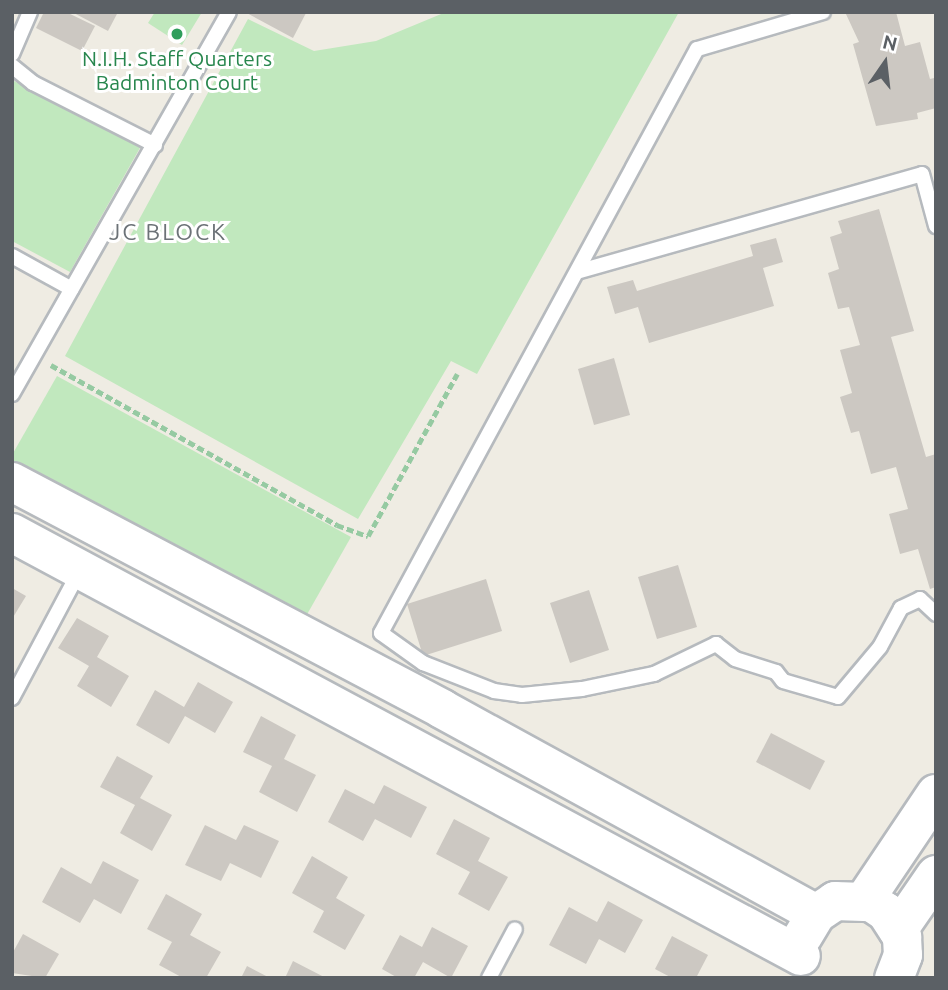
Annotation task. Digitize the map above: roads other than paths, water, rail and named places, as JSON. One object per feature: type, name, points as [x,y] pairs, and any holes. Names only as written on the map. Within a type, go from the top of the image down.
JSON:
[{"type":"street","points":[[12,482],[816,914]]},
{"type":"street","points":[[12,533],[271,670],[805,967]]},
{"type":"street","points":[[271,670],[292,631]]},
{"type":"street","points":[[864,901],[936,794]]},
{"type":"street","points":[[903,963],[936,875]]},
{"type":"street","points":[[805,967],[801,939],[816,914],[835,901],[864,901],[886,912],[903,963]]},
{"type":"lane","points":[[13,48],[30,12]]},
{"type":"lane","points":[[12,394],[229,12]]},
{"type":"lane","points":[[823,12],[697,49],[381,634],[423,663],[494,691],[513,694],[582,689],[654,674],[716,644],[735,659],[776,672],[783,681],[838,697],[880,647],[901,608],[920,599],[936,614]]},
{"type":"lane","points":[[12,66],[33,83],[155,145]]},
{"type":"lane","points":[[579,271],[922,174],[936,226]]},
{"type":"lane","points":[[12,256],[72,289]]},
{"type":"lane","points":[[12,698],[80,569]]},
{"type":"lane","points":[[489,978],[515,929]]},
{"type":"place","name":"N.I.H. Staff Quarters Badminton Court","points":[[177,34]]},
{"type":"district","name":"JC BLOCK","points":[[168,232]]}]
